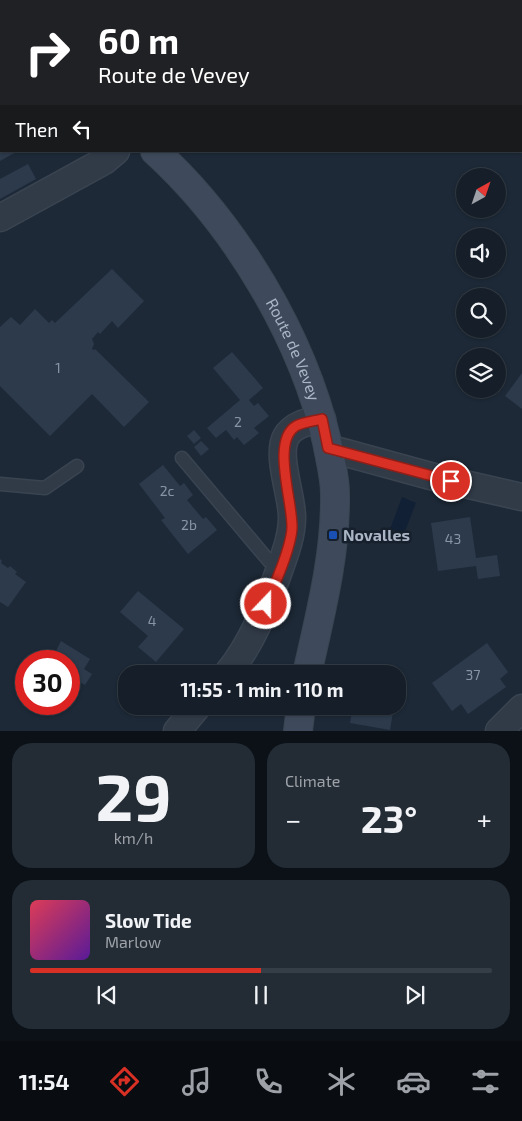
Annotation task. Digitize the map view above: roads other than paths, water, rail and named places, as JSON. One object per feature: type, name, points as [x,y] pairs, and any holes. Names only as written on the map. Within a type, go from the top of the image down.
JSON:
[{"type":"street","points":[[0,218],[110,158],[115,152]]},
{"type":"street","name":"Route de Vevey","points":[[156,152],[215,216],[248,264],[277,313],[288,336],[322,419],[336,493],[334,535],[328,580],[308,665]]},
{"type":"street","points":[[234,665],[250,640],[273,590],[292,530],[292,515],[283,447],[286,437],[296,426],[322,419]]},
{"type":"street","points":[[328,448],[434,477],[522,497]]},
{"type":"street","points":[[499,731],[522,708]]},
{"type":"street","points":[[177,731],[190,715]]},
{"type":"street","points":[[298,731],[300,715]]},
{"type":"lane","points":[[182,458],[270,561],[280,569]]},
{"type":"lane","points":[[0,484],[45,488],[77,466]]},
{"type":"water","points":[[402,497],[416,503],[404,534],[390,529]]},
{"type":"place","name":"Novalles","points":[[333,535]]}]
